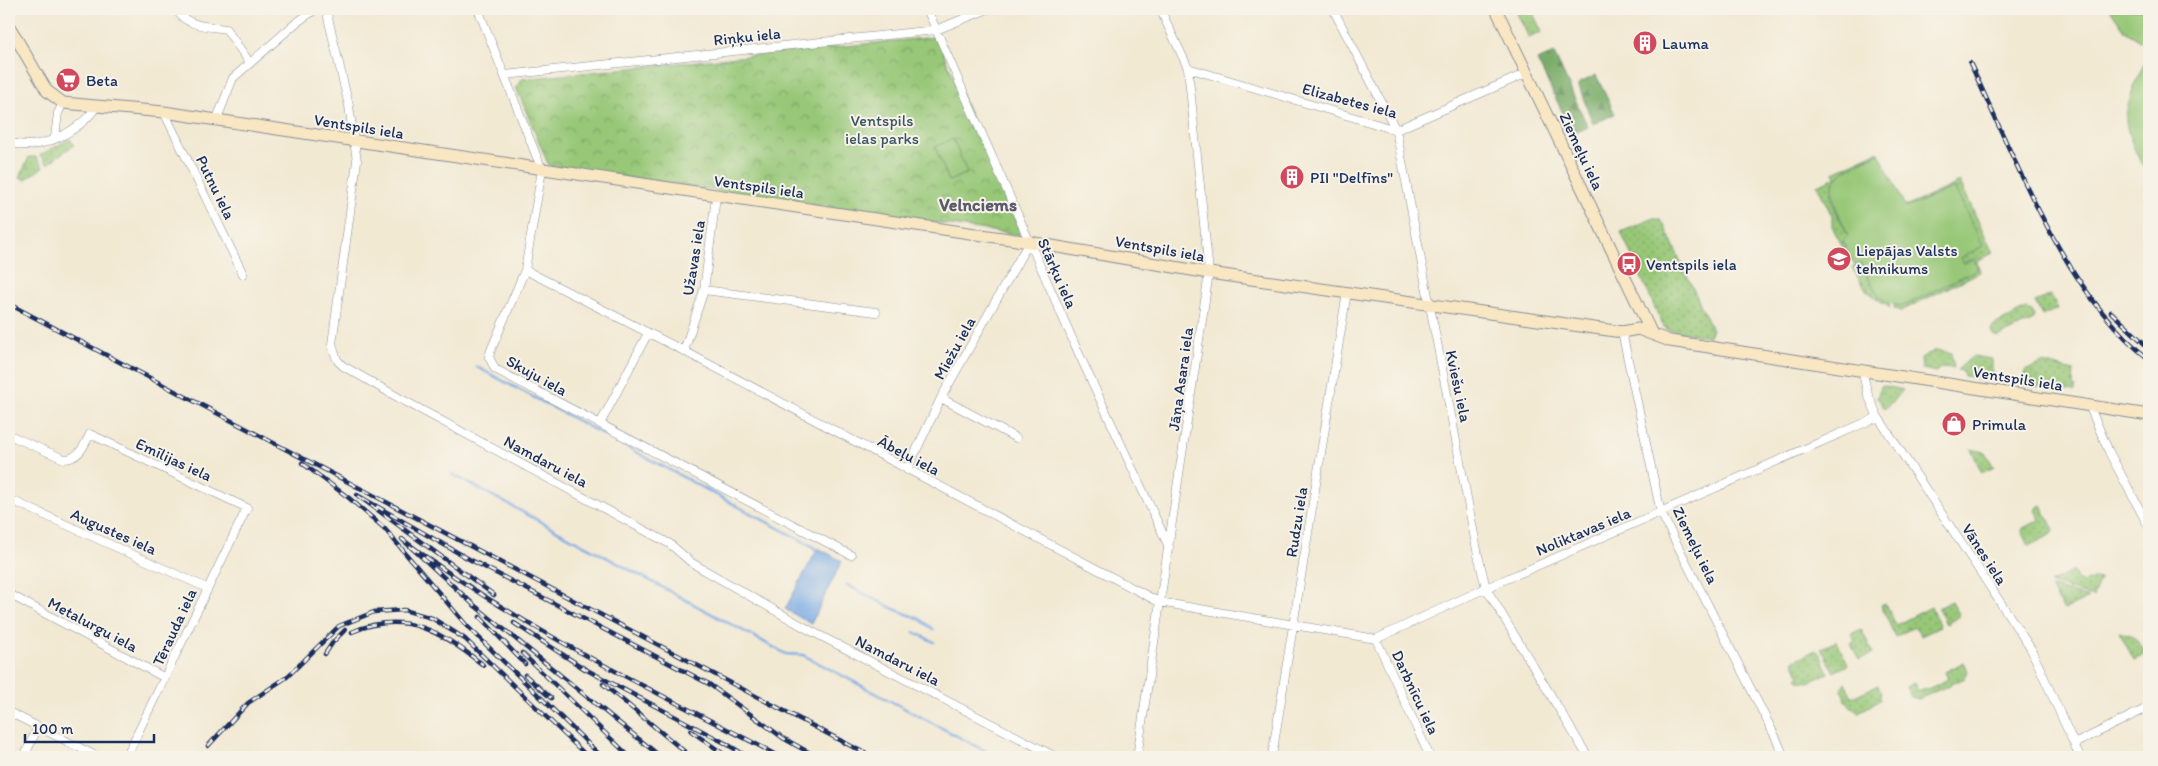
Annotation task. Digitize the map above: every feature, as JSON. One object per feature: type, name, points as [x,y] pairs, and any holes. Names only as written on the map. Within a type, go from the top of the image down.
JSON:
[{"type":"street","points":[[176,9],[180,16],[194,24],[226,29],[250,63]]},
{"type":"street","points":[[216,121],[233,78],[296,23],[316,9]]},
{"type":"street","name":"Namdaru iela","points":[[326,9],[337,48],[357,161],[332,344],[337,360],[343,366],[401,399],[670,544],[692,563],[811,631],[1056,757]]},
{"type":"street","points":[[478,9],[542,170]]},
{"type":"street","name":"Stārķu iela","points":[[927,9],[1029,242],[1169,547]]},
{"type":"street","name":"Riņķu iela","points":[[505,74],[936,30],[988,9]]},
{"type":"street","name":"Jāņa Asara iela","points":[[1137,757],[1209,273],[1188,68],[1160,9]]},
{"type":"street","name":"Kviešu iela","points":[[1333,9],[1396,130],[1428,303],[1486,588],[1588,757]]},
{"type":"street","name":"Ziemeļu iela","points":[[1496,9],[1652,334]]},
{"type":"street","points":[[9,26],[47,91],[63,103],[58,113],[55,137]]},
{"type":"street","name":"Elizabetes iela","points":[[1188,68],[1396,130],[1527,73]]},
{"type":"street","name":"Ventspils iela","points":[[63,103],[164,112],[716,197],[1029,242],[1209,273],[1622,332],[1638,329],[1670,341],[2149,414]]},
{"type":"street","points":[[9,142],[29,147],[55,137],[76,128],[88,118],[97,106]]},
{"type":"street","name":"Putnu iela","points":[[164,112],[243,274]]},
{"type":"street","name":"Skuju iela","points":[[542,170],[525,270],[490,350],[491,363],[495,370],[851,555]]},
{"type":"street","name":"Užavas iela","points":[[684,351],[704,290],[716,197]]},
{"type":"street","name":"Miežu iela","points":[[907,470],[941,398],[1029,242]]},
{"type":"street","name":"Ābeļu iela","points":[[525,270],[648,332],[1160,602],[1294,626]]},
{"type":"street","points":[[704,290],[876,312]]},
{"type":"street","name":"Rudzu iela","points":[[1272,756],[1347,292]]},
{"type":"street","points":[[600,424],[648,332]]},
{"type":"street","name":"Ziemeļu iela","points":[[1622,332],[1661,513],[1784,757]]},
{"type":"street","name":"Vānes iela","points":[[1862,370],[1868,395],[1878,417],[2031,649],[2080,757]]},
{"type":"street","points":[[941,398],[1016,438]]},
{"type":"street","points":[[2089,405],[2109,452],[2149,527]]},
{"type":"street","name":"Noliktavas iela","points":[[1376,639],[1486,588],[1878,417]]},
{"type":"street","name":"Emīlijas iela","points":[[9,436],[64,459],[70,459],[82,450],[90,434],[247,508]]},
{"type":"street","name":"Augustes iela","points":[[9,499],[207,588]]},
{"type":"street","name":"Tērauda iela","points":[[126,757],[247,508]]},
{"type":"street","name":"Metalurgu iela","points":[[9,596],[165,678]]},
{"type":"street","points":[[1294,626],[1376,639]]},
{"type":"street","name":"Darbnīcu iela","points":[[1376,639],[1430,757]]},
{"type":"street","points":[[2074,744],[2149,707]]},
{"type":"street","points":[[9,712],[98,757]]},
{"type":"street","points":[[24,757],[38,727]]},
{"type":"green space","points":[[1515,9],[1531,9],[1542,32],[1529,38]]},
{"type":"green space","points":[[2110,9],[2149,9],[2149,46],[2126,32]]},
{"type":"green space","name":"Ventspils ielas parks","points":[[934,37],[938,41],[1020,230],[1019,235],[549,166],[516,87],[522,79]]},
{"type":"green space","points":[[2149,51],[2149,173],[2133,146],[2126,117],[2132,92]]},
{"type":"green space","points":[[1554,53],[1588,127],[1573,134],[1537,60]]},
{"type":"green space","points":[[1596,75],[1615,114],[1593,124],[1578,84]]},
{"type":"green space","points":[[70,139],[74,145],[47,164],[40,155]]},
{"type":"green space","points":[[953,139],[967,173],[949,181],[935,147]]},
{"type":"green space","points":[[1878,151],[1879,153],[1845,171],[1834,184],[1832,193],[1833,203],[1848,236],[1843,241],[1852,261],[1849,260],[1832,226],[1832,216],[1817,185],[1836,177],[1834,172]]},
{"type":"green space","points":[[1879,153],[1906,208],[1954,187],[1983,246],[1961,258],[1964,263],[1974,259],[1978,269],[1906,305],[1889,303],[1882,298],[1872,286],[1861,263],[1854,264],[1843,241],[1848,235],[1835,203],[1833,192],[1834,183],[1839,176],[1861,161]]},
{"type":"green space","points":[[29,157],[36,157],[43,167],[25,180],[20,177]]},
{"type":"green space","points":[[1960,182],[1993,253],[1977,261],[1980,272],[1901,311],[1894,308],[1894,305],[1914,301],[1925,295],[1974,260],[1964,263],[1961,259],[1954,187],[1910,208],[1905,207]]},
{"type":"green space","points":[[1654,218],[1660,220],[1664,225],[1712,330],[1708,337],[1669,330],[1663,326],[1621,232]]},
{"type":"green space","points":[[1858,262],[1861,263],[1875,291],[1888,303],[1890,308],[1867,291],[1852,268]]},
{"type":"green space","points":[[2051,295],[2058,309],[2042,316],[2035,302]]},
{"type":"green space","points":[[2026,309],[2032,311],[2034,317],[2032,321],[1998,337],[1993,335],[1991,330],[1994,325]]},
{"type":"green space","points":[[1936,350],[1951,353],[1954,368],[1941,367],[1936,372],[1922,369],[1921,358]]},
{"type":"green space","points":[[1973,356],[1992,359],[1992,380],[1964,376],[1962,371],[1957,370]]},
{"type":"green space","points":[[2042,363],[2074,371],[2073,386],[2075,387],[2075,392],[2022,385],[2025,371]]},
{"type":"green space","points":[[1882,385],[1903,390],[1885,409],[1877,397]]},
{"type":"green space","points":[[1971,449],[1985,452],[1994,467],[1982,473]]},
{"type":"green space","points":[[2041,505],[2054,530],[2052,534],[2029,546],[2022,531],[2023,528],[2040,520],[2035,509]]},
{"type":"green space","points":[[2073,571],[2078,580],[2083,583],[2096,578],[2100,579],[2093,597],[2050,583]]},
{"type":"green space","points":[[2050,587],[2089,598],[2064,610]]},
{"type":"green space","points":[[1952,601],[1960,616],[1946,624],[1938,608]]},
{"type":"green space","points":[[1885,603],[1896,625],[1931,607],[1940,627],[1921,636],[1914,627],[1895,637],[1881,605]]},
{"type":"green space","points":[[1861,629],[1873,653],[1859,660],[1851,644],[1855,641],[1851,634]]},
{"type":"green space","points":[[2119,632],[2134,637],[2147,654],[2134,660]]},
{"type":"green space","points":[[1837,641],[1848,665],[1834,672],[1821,648]]},
{"type":"green space","points":[[1816,650],[1820,654],[1828,673],[1809,682],[1800,681],[1797,678],[1800,676],[1793,661]]},
{"type":"green space","points":[[1964,662],[1968,671],[1965,678],[1919,699],[1911,697],[1906,687],[1914,683],[1918,691],[1925,688],[1926,690],[1948,679],[1945,672]]},
{"type":"green space","points":[[1845,682],[1852,697],[1878,685],[1881,691],[1880,700],[1859,712],[1855,711],[1847,703],[1841,689]]},
{"type":"water","points":[[818,548],[842,561],[811,624],[785,609]]},
{"type":"waterway","points":[[477,367],[812,546],[818,552]]},
{"type":"waterway","points":[[452,474],[786,654],[803,655],[997,757]]},
{"type":"waterway","points":[[847,585],[894,609],[920,619],[934,630]]},
{"type":"waterway","points":[[914,632],[934,642]]},
{"type":"railway","points":[[1970,63],[2024,181],[2067,262],[2092,299],[2119,332],[2149,359]]},
{"type":"railway","points":[[9,304],[872,757]]},
{"type":"railway","points":[[2111,312],[2149,348]]},
{"type":"railway","points":[[302,463],[349,498],[384,528],[467,626],[602,757]]},
{"type":"railway","points":[[494,595],[357,495],[469,559],[709,684],[783,738],[817,757]]},
{"type":"railway","points":[[661,757],[474,605],[402,539],[446,571],[539,629],[635,682],[781,757]]},
{"type":"railway","points":[[208,746],[248,703],[287,677],[339,626],[374,612],[404,610],[432,618],[465,639],[588,757]]},
{"type":"railway","points":[[480,617],[525,664]]},
{"type":"railway","points":[[514,623],[585,669],[748,757]]},
{"type":"railway","points":[[352,632],[371,625],[406,624],[438,634],[483,665],[480,662]]},
{"type":"railway","points":[[325,654],[333,642],[345,630]]},
{"type":"railway","points":[[522,653],[630,757]]},
{"type":"railway","points":[[525,675],[551,698]]},
{"type":"railway","points":[[603,684],[691,757]]},
{"type":"railway","points":[[691,731],[728,757]]},
{"type":"place","name":"Lauma","points":[[1645,43]]},
{"type":"place","name":"Beta","points":[[68,80]]},
{"type":"place","name":"PII \"Delfīns\"","points":[[1292,177]]},
{"type":"place","name":"Liepājas Valsts tehnikums","points":[[1839,259]]},
{"type":"place","name":"Ventspils iela","points":[[1629,264]]},
{"type":"place","name":"Primula","points":[[1954,424]]},
{"type":"district","name":"Velnciems","points":[[978,205]]}]
